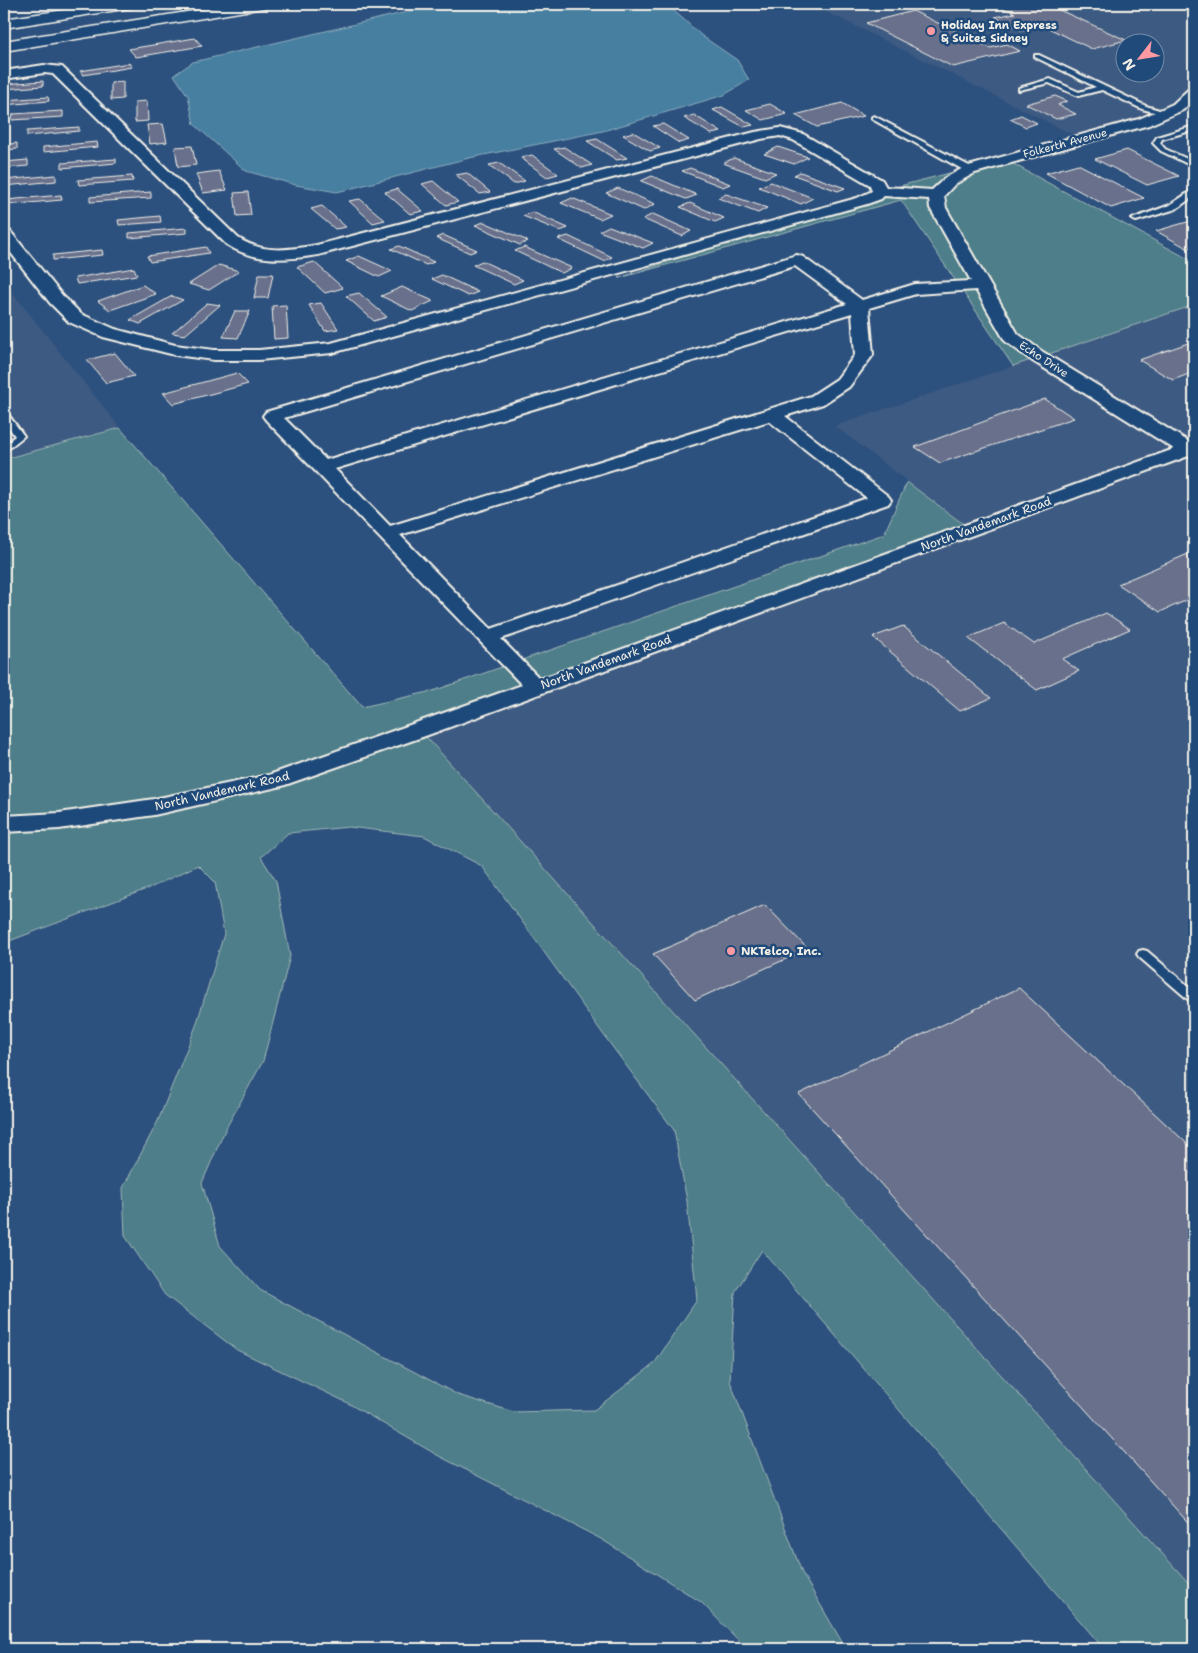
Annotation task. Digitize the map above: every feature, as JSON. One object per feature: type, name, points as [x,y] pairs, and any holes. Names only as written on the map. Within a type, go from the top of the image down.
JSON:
[{"type":"highway","points":[[4,24],[130,4]]},
{"type":"highway","points":[[4,46],[262,4]]},
{"type":"street","points":[[4,76],[44,69],[57,70],[242,249],[263,255],[287,255],[318,250],[760,134],[780,132],[798,136],[877,183],[880,191]]},
{"type":"street","name":"Folkerth Avenue","points":[[936,195],[950,181],[970,170],[1144,122],[1166,113],[1188,100],[1194,92]]},
{"type":"street","points":[[880,191],[936,195]]},
{"type":"street","points":[[4,234],[56,299],[74,318],[109,333],[174,350],[214,355],[259,355],[332,348],[862,201],[876,196],[880,191]]},
{"type":"street","name":"Echo Drive","points":[[936,195],[938,208],[1011,337],[1037,356],[1192,449]]},
{"type":"street","points":[[387,533],[817,400],[843,383],[864,355],[860,306],[797,260],[272,416],[536,687]]},
{"type":"street","points":[[323,468],[915,289],[982,285]]},
{"type":"street","points":[[487,636],[881,500],[772,414]]},
{"type":"street","name":"North Vandemark Road","points":[[4,824],[59,821],[154,807],[274,780],[1192,449]]},
{"type":"lane","points":[[1037,56],[1144,108],[1166,113]]},
{"type":"lane","points":[[1021,89],[1050,81],[1078,94],[1102,88]]},
{"type":"lane","points":[[874,118],[970,170]]},
{"type":"lane","points":[[1194,128],[1158,138],[1156,143],[1163,150],[1194,165]]},
{"type":"lane","points":[[1136,219],[1173,207],[1194,193]]},
{"type":"lane","points":[[4,415],[20,436],[4,449]]},
{"type":"lane","points":[[1143,954],[1194,998]]},
{"type":"shaded area","points":[[451,4],[662,4],[672,9],[702,36],[737,60],[749,80],[724,95],[603,131],[469,158],[337,192],[296,185],[246,171],[194,124],[188,96],[174,75],[193,62],[420,9]]},
{"type":"shaded area","points":[[811,4],[1194,4],[1194,92],[1178,107],[1082,139]]},
{"type":"shaded area","points":[[4,282],[120,428],[4,459]]},
{"type":"shaded area","points":[[1194,305],[1194,1589],[420,730],[970,529],[835,426]]},
{"type":"green space","points":[[1004,159],[1194,262],[1194,305],[1013,366],[901,200],[619,278],[880,191]]},
{"type":"green space","points":[[120,428],[362,707],[433,691],[884,534],[907,482],[970,529],[420,730],[1194,1589],[1194,1649],[1104,1649],[762,1250],[735,1292],[730,1381],[802,1573],[846,1649],[747,1649],[701,1602],[601,1539],[437,1455],[346,1402],[237,1350],[165,1295],[125,1236],[123,1188],[158,1121],[196,1026],[224,934],[215,882],[198,865],[152,887],[4,943],[4,459]],"holes":[[[349,827],[424,836],[482,866],[674,1130],[687,1201],[697,1300],[654,1364],[594,1410],[514,1412],[458,1395],[260,1290],[220,1246],[202,1183],[225,1130],[263,1061],[290,956],[276,881],[261,857],[288,833]]]},
{"type":"building","points":[[995,4],[1046,4],[1116,36],[1116,43],[1092,49],[1042,25],[1021,30],[995,17],[1015,13]]},
{"type":"building","points":[[913,11],[990,48],[1007,44],[1020,51],[953,67],[866,23]]},
{"type":"building","points":[[195,38],[202,46],[136,57],[129,49]]},
{"type":"building","points":[[129,63],[132,67],[83,75],[80,71]]},
{"type":"building","points":[[43,81],[43,86],[4,89],[4,84]]},
{"type":"building","points":[[123,82],[123,99],[111,100],[111,83]]},
{"type":"building","points":[[1055,96],[1067,101],[1058,105],[1076,114],[1056,119],[1026,104]]},
{"type":"building","points":[[48,97],[49,101],[4,105],[4,100]]},
{"type":"building","points":[[147,101],[148,121],[135,122],[135,102]]},
{"type":"building","points":[[842,103],[864,116],[817,127],[795,115]]},
{"type":"building","points":[[770,104],[787,114],[763,120],[746,110]]},
{"type":"building","points":[[722,107],[753,125],[744,127],[713,110]]},
{"type":"building","points":[[63,111],[63,117],[12,120],[13,114]]},
{"type":"building","points":[[694,115],[721,132],[711,134],[684,118]]},
{"type":"building","points":[[1021,115],[1037,123],[1026,127],[1010,119]]},
{"type":"building","points":[[163,124],[167,142],[150,144],[147,125]]},
{"type":"building","points":[[663,124],[689,140],[679,143],[653,126]]},
{"type":"building","points":[[79,127],[79,131],[27,136],[27,131]]},
{"type":"building","points":[[633,132],[660,148],[650,151],[623,135]]},
{"type":"building","points":[[597,139],[627,158],[617,160],[587,141]]},
{"type":"building","points":[[97,142],[98,147],[43,152],[43,147]]},
{"type":"building","points":[[17,143],[17,149],[4,150],[4,145]]},
{"type":"building","points":[[192,146],[196,165],[178,167],[175,147]]},
{"type":"building","points":[[564,147],[592,165],[582,168],[554,149]]},
{"type":"building","points":[[778,147],[808,157],[794,164],[764,154]]},
{"type":"building","points":[[1127,150],[1179,176],[1147,185],[1095,159]]},
{"type":"building","points":[[532,155],[558,174],[547,177],[521,158]]},
{"type":"building","points":[[734,158],[776,173],[765,178],[723,163]]},
{"type":"building","points":[[116,159],[116,163],[62,168],[62,163]]},
{"type":"building","points":[[28,160],[28,166],[4,168],[4,162]]},
{"type":"building","points":[[499,163],[525,181],[514,184],[489,165]]},
{"type":"building","points":[[1078,164],[1144,198],[1111,208],[1046,173]]},
{"type":"building","points":[[690,168],[730,184],[723,187],[682,171]]},
{"type":"building","points":[[219,171],[227,190],[203,193],[196,174]]},
{"type":"building","points":[[800,172],[845,188],[838,191],[794,175]]},
{"type":"building","points":[[467,173],[490,192],[480,194],[456,175]]},
{"type":"building","points":[[56,175],[56,181],[4,186],[4,180]]},
{"type":"building","points":[[132,176],[133,181],[79,185],[78,180]]},
{"type":"building","points":[[652,176],[697,195],[686,199],[641,181]]},
{"type":"building","points":[[433,181],[458,202],[446,205],[422,184]]},
{"type":"building","points":[[771,182],[813,198],[801,204],[759,187]]},
{"type":"building","points":[[618,188],[655,204],[644,210],[606,193]]},
{"type":"building","points":[[397,189],[423,211],[410,214],[385,192]]},
{"type":"building","points":[[151,192],[151,198],[90,202],[90,197]]},
{"type":"building","points":[[248,192],[251,215],[237,216],[234,193]]},
{"type":"building","points":[[726,194],[767,208],[758,213],[718,198]]},
{"type":"building","points":[[61,195],[62,200],[6,205],[6,200]]},
{"type":"building","points":[[572,198],[611,214],[600,219],[561,203]]},
{"type":"building","points":[[360,199],[385,220],[373,223],[349,201]]},
{"type":"building","points":[[690,203],[724,218],[715,222],[680,207]]},
{"type":"building","points":[[322,206],[346,227],[335,229],[311,209]]},
{"type":"building","points":[[532,212],[568,228],[560,231],[523,216]]},
{"type":"building","points":[[653,214],[691,231],[682,236],[643,219]]},
{"type":"building","points":[[160,216],[161,222],[119,225],[118,220]]},
{"type":"building","points":[[1194,220],[1194,246],[1187,248],[1156,231]]},
{"type":"building","points":[[484,222],[528,241],[520,245],[475,225]]},
{"type":"building","points":[[609,226],[653,243],[643,248],[599,231]]},
{"type":"building","points":[[187,228],[187,233],[129,238],[129,233]]},
{"type":"building","points":[[443,235],[477,250],[470,253],[436,238]]},
{"type":"building","points":[[568,236],[612,257],[604,261],[558,239]]},
{"type":"building","points":[[399,246],[434,262],[426,265],[391,249]]},
{"type":"building","points":[[206,247],[209,253],[150,262],[147,256]]},
{"type":"building","points":[[524,247],[572,268],[562,273],[515,251]]},
{"type":"building","points":[[102,250],[103,255],[53,260],[53,255]]},
{"type":"building","points":[[359,256],[392,271],[379,277],[346,261]]},
{"type":"building","points":[[482,261],[523,280],[514,284],[473,265]]},
{"type":"building","points":[[314,262],[343,288],[325,293],[297,267]]},
{"type":"building","points":[[219,265],[239,271],[209,290],[189,284]]},
{"type":"building","points":[[134,268],[137,275],[77,284],[75,278]]},
{"type":"building","points":[[259,274],[273,274],[268,298],[254,298]]},
{"type":"building","points":[[442,275],[478,292],[468,296],[432,279]]},
{"type":"building","points":[[143,285],[156,294],[110,310],[98,301]]},
{"type":"building","points":[[402,287],[433,301],[412,311],[381,296]]},
{"type":"building","points":[[359,293],[387,317],[374,321],[346,296]]},
{"type":"building","points":[[172,296],[183,300],[140,324],[130,320]]},
{"type":"building","points":[[207,303],[220,305],[185,335],[172,333]]},
{"type":"building","points":[[321,303],[338,329],[325,331],[309,305]]},
{"type":"building","points":[[286,305],[288,338],[274,339],[272,306]]},
{"type":"building","points":[[235,311],[250,311],[238,338],[223,337]]},
{"type":"building","points":[[1194,341],[1194,372],[1173,380],[1139,360]]},
{"type":"building","points":[[115,353],[134,376],[106,383],[87,360]]},
{"type":"building","points":[[237,373],[248,384],[173,404],[163,393]]},
{"type":"building","points":[[1045,399],[1074,418],[940,463],[915,447]]},
{"type":"building","points":[[1188,554],[1194,558],[1194,597],[1160,612],[1118,584]]},
{"type":"building","points":[[1106,613],[1130,629],[1062,659],[1079,671],[1037,690],[968,638],[1004,623],[1034,644]]},
{"type":"building","points":[[903,626],[991,698],[960,711],[873,637]]},
{"type":"building","name":"NKTelco, Inc.","points":[[765,905],[808,949],[695,1000],[653,954]]},
{"type":"building","points":[[1019,988],[1194,1150],[1194,1529],[799,1094]]},
{"type":"place","name":"Holiday Inn Express & Suites Sidney","points":[[931,31]]},
{"type":"place","name":"NKTelco, Inc.","points":[[731,951]]}]
